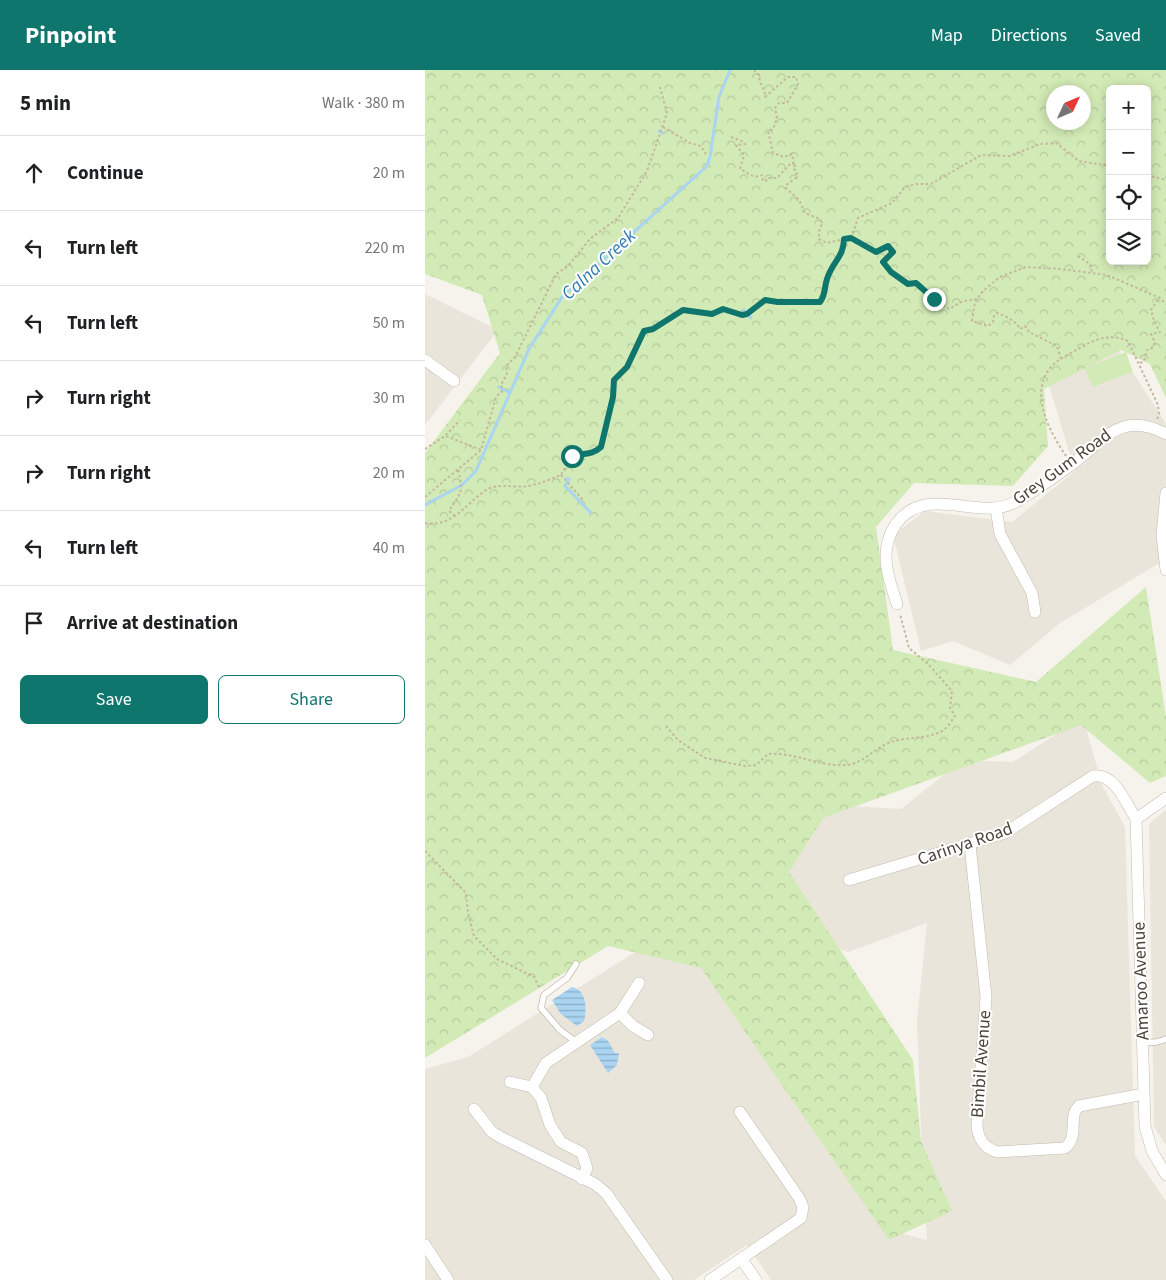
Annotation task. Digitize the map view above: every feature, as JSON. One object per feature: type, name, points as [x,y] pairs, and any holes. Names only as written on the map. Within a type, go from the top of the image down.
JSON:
[{"type":"street","points":[[425,360],[454,381]]},
{"type":"street","name":"Grey Gum Road","points":[[897,604],[888,576],[885,549],[892,532],[903,516],[914,509],[936,504],[996,508],[1016,503],[1072,464],[1115,429],[1132,425],[1154,427],[1166,434]]},
{"type":"street","points":[[1166,493],[1162,534],[1166,570]]},
{"type":"street","points":[[996,508],[1000,534],[1032,593],[1035,612]]},
{"type":"street","name":"Carinya Road","points":[[849,880],[991,839],[1020,825],[1093,776],[1098,775],[1111,781],[1136,819]]},
{"type":"street","points":[[1136,819],[1166,798]]},
{"type":"street","name":"Amaroo Avenue","points":[[1136,819],[1145,1126],[1155,1157],[1166,1175]]},
{"type":"street","name":"Bimbil Avenue","points":[[970,845],[985,998],[977,1122],[977,1134],[980,1139],[990,1150],[997,1152],[1059,1150],[1065,1148],[1073,1138],[1073,1114],[1079,1106],[1144,1094]]},
{"type":"street","points":[[532,1088],[546,1063],[577,1044],[620,1013],[639,984]]},
{"type":"street","points":[[620,1013],[633,1026],[648,1035]]},
{"type":"street","points":[[510,1082],[532,1088],[541,1098],[550,1125],[561,1142],[583,1153],[587,1168],[582,1179]]},
{"type":"street","points":[[474,1109],[492,1132],[606,1193],[667,1280]]},
{"type":"street","points":[[709,1280],[742,1260],[801,1218],[803,1207],[740,1112]]},
{"type":"street","points":[[425,1245],[448,1280]]},
{"type":"street","points":[[742,1260],[756,1280]]},
{"type":"lane","points":[[576,964],[567,978],[544,995],[541,1008],[560,1030],[577,1044]]},
{"type":"lane","points":[[1143,1043],[1166,1039]]},
{"type":"path","points":[[754,70],[759,75],[759,81],[765,90],[765,97],[788,77],[796,77],[798,84],[787,103],[779,103],[775,108],[777,118],[773,129],[768,131],[773,153],[784,157],[792,154],[795,164],[793,168],[797,176],[786,185],[786,188],[799,200],[805,213],[820,219],[822,224],[819,231],[819,239],[827,242],[851,238],[876,252],[888,246],[893,252],[883,262],[891,272],[908,284],[916,283],[919,288],[949,309],[963,302],[977,299],[1000,277],[1026,267],[1107,275],[1160,298],[1166,304]]},
{"type":"path","points":[[425,497],[481,450],[496,397],[503,390],[501,386],[507,374],[506,366],[515,357],[556,274],[568,266],[590,239],[618,218],[647,171],[667,113],[660,87]]},
{"type":"path","points":[[663,126],[690,143],[701,146],[707,156]]},
{"type":"path","points":[[731,137],[745,144],[736,145],[744,155],[740,169],[750,176],[762,175],[763,181],[766,181],[768,178],[777,178],[787,166],[794,164]]},
{"type":"path","points":[[851,238],[858,218],[892,203],[905,187],[917,184],[931,184],[981,155],[1010,156],[1040,144],[1056,143],[1079,161],[1106,165]]},
{"type":"path","points":[[1151,176],[1166,180]]},
{"type":"path","points":[[425,523],[444,521],[456,516],[489,489],[507,485],[528,486],[561,475],[572,456],[583,456],[595,452],[601,447],[613,397],[614,380],[627,367],[644,331],[653,329],[683,310],[712,314],[723,309],[742,315],[747,314],[765,300],[778,302],[820,302],[825,295],[826,280],[833,264],[844,251],[844,239]]},
{"type":"path","points":[[1078,256],[1090,264],[1092,273]]},
{"type":"path","points":[[1140,363],[1144,361],[1147,350],[1151,349],[1155,343],[1151,334],[1160,332],[1154,322],[1151,310],[1160,298]]},
{"type":"path","points":[[977,299],[972,320],[988,326],[993,322],[994,316],[997,313],[1005,315],[1017,323],[1020,330],[1025,326],[1029,332],[1057,346],[1061,359]]},
{"type":"path","points":[[1072,464],[1056,443],[1041,404],[1042,387],[1048,371],[1061,359],[1088,343],[1110,336],[1128,341],[1140,363],[1158,405],[1159,414],[1154,427]]},
{"type":"path","points":[[425,449],[445,436],[460,420]]},
{"type":"path","points":[[445,436],[481,450]]},
{"type":"path","points":[[456,516],[449,511],[461,495],[462,485],[458,469]]},
{"type":"path","points":[[561,475],[583,500]]},
{"type":"path","points":[[666,726],[678,740],[705,758],[745,766],[757,765],[768,754],[783,752],[828,764],[848,765],[892,741],[938,732],[947,728],[955,716],[951,708],[951,691],[928,664],[909,648],[897,604]]},
{"type":"path","points":[[425,851],[466,893],[468,913],[474,936],[497,959],[534,976],[544,995]]},
{"type":"shaded area","points":[[425,294],[498,330],[425,425]]},
{"type":"shaded area","points":[[1115,344],[1166,424],[1166,559],[1060,623],[1010,665],[953,641],[921,651],[893,535],[925,511],[1012,522],[1075,471],[1048,382]]},
{"type":"shaded area","points":[[1083,717],[1102,785],[1125,827],[1135,1156],[1166,1201],[1166,1280],[771,1280],[747,1245],[694,1280],[425,1280],[425,1069],[468,1057],[648,944],[737,975],[889,1230],[927,1240],[917,1021],[927,923],[848,952],[808,937],[781,886],[790,845],[831,805],[901,809],[963,760],[1013,762]]},
{"type":"shaded area","points":[[1166,810],[1166,1145],[1154,1127],[1149,824]]},
{"type":"green space","points":[[425,70],[1166,70],[1166,398],[1150,364],[1121,350],[1044,389],[1048,446],[1013,486],[914,483],[876,527],[893,650],[1036,682],[1146,587],[1166,717],[1166,776],[1150,783],[1081,725],[823,818],[789,872],[913,1060],[921,1141],[952,1211],[889,1240],[701,968],[608,946],[425,1058],[425,453],[500,353],[482,295],[425,274]]},
{"type":"green space","points":[[1126,352],[1133,372],[1092,387],[1085,368]]},
{"type":"water","points":[[572,987],[581,992],[585,1001],[584,1021],[577,1026],[561,1014],[552,1000]]},
{"type":"water","points":[[602,1037],[608,1041],[615,1053],[619,1053],[617,1065],[608,1073],[590,1045]]},
{"type":"waterway","name":"Calna Creek","points":[[425,505],[462,485],[476,471],[529,349],[562,297],[707,166],[719,97],[730,70]]},
{"type":"waterway","points":[[659,131],[663,133]]},
{"type":"waterway","points":[[744,310],[751,318]]},
{"type":"waterway","points":[[499,387],[510,393]]},
{"type":"waterway","points":[[567,478],[569,479],[565,486],[591,513]]},
{"type":"route","points":[[572,456],[574,454],[583,456],[595,452],[601,447],[613,397],[614,380],[627,367],[644,331],[653,329],[683,310],[691,312],[704,311],[712,314],[723,309],[742,315],[747,314],[765,300],[778,302],[820,302],[825,295],[826,280],[833,264],[844,251],[844,239],[851,238],[876,252],[888,246],[893,252],[883,262],[891,272],[908,284],[916,283],[919,288],[934,299]]}]
